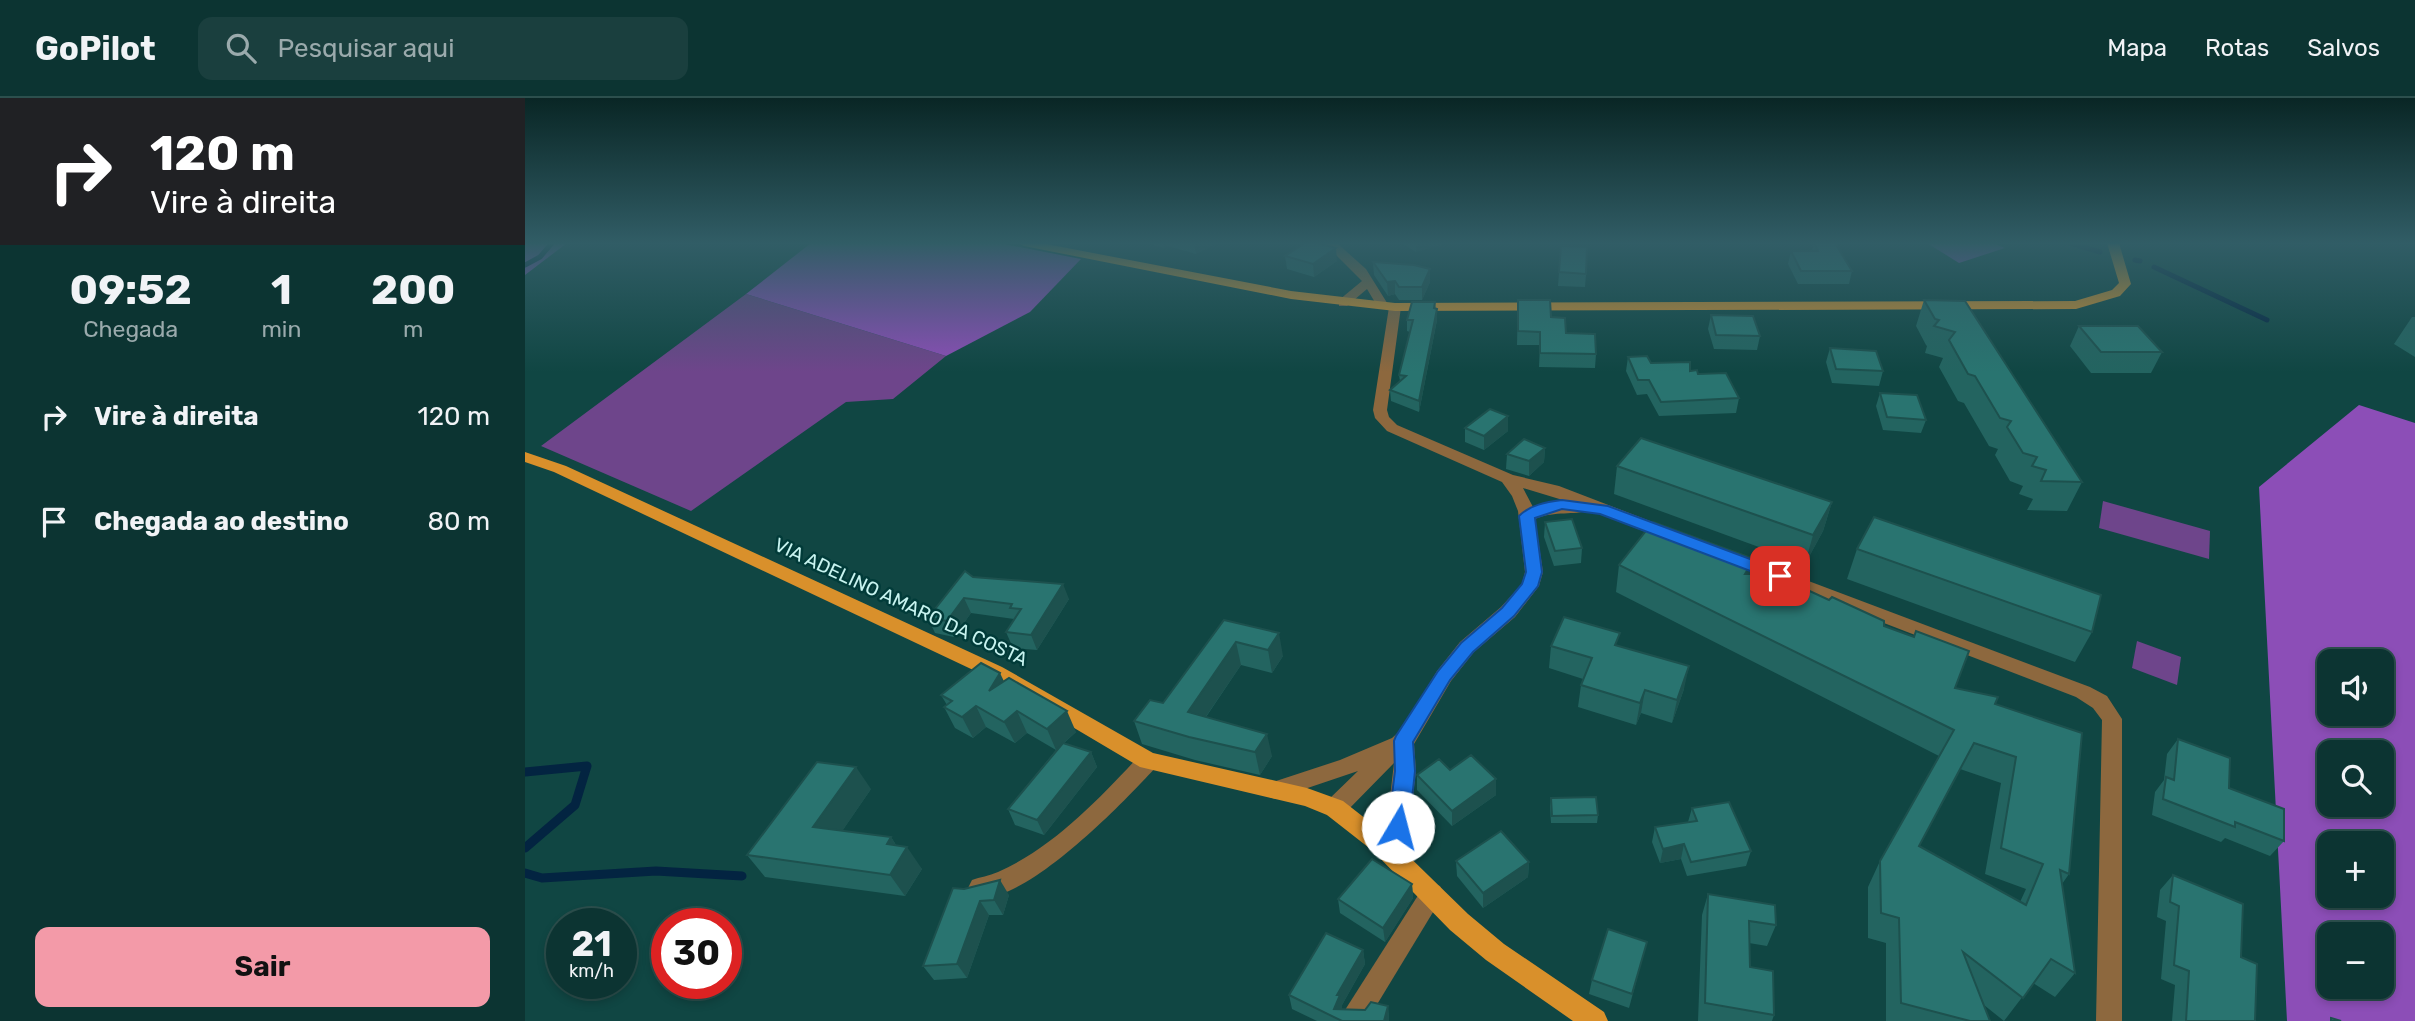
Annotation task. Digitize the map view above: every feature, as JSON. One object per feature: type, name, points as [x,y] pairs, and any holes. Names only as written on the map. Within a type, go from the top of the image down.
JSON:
[{"type":"main road","points":[[1242,286],[1342,303],[1389,307],[2076,306],[2116,293],[2123,286]]},
{"type":"main road","name":"VIA ADELINO AMARO DA COSTA","points":[[525,457],[560,469],[995,672],[1148,761],[1307,797],[1335,808],[1381,844],[1459,922],[1496,953],[1595,1021]]},
{"type":"street","points":[[1342,303],[1363,286]]},
{"type":"street","points":[[1371,286],[1389,307],[1380,410],[1382,418],[1392,428],[1509,479],[1553,490],[2083,692],[2100,702],[2112,719],[2109,1021]]},
{"type":"street","points":[[1335,808],[1403,741],[1444,676],[1467,647],[1508,612],[1530,586],[1534,572],[1527,516],[1520,495],[1509,479]]},
{"type":"street","points":[[1527,516],[1544,508],[1562,505],[1603,509]]},
{"type":"street","points":[[1275,790],[1346,767],[1403,741]]},
{"type":"street","points":[[1381,844],[1398,827],[1405,771],[1403,741]]},
{"type":"street","points":[[955,890],[987,887],[1020,874],[1120,793],[1148,761]]},
{"type":"street","points":[[1351,1021],[1373,991],[1432,894]]},
{"type":"shaded area","points":[[756,286],[1055,286],[1030,312],[946,356],[746,294]]},
{"type":"shaded area","points":[[746,294],[946,356],[893,399],[846,402],[691,511],[541,446]]},
{"type":"shaded area","points":[[2359,405],[2415,423],[2415,1021],[2287,1021],[2259,487]]},
{"type":"shaded area","points":[[2103,501],[2210,531],[2209,559],[2099,528]]},
{"type":"shaded area","points":[[2137,641],[2181,657],[2177,685],[2132,668]]},
{"type":"building","points":[[1518,300],[1550,300],[1551,317],[1565,318],[1566,333],[1595,334],[1596,354],[1540,353],[1540,332],[1518,331]]},
{"type":"building","points":[[1924,300],[1965,301],[2082,482],[2041,481],[2046,470],[2032,466],[2037,457],[2023,453],[2007,427],[2011,421],[2000,418],[1975,376],[1968,374],[1949,340],[1955,332],[1934,326],[1939,320],[1935,319]]},
{"type":"building","points":[[1412,302],[1435,302],[1434,308],[1437,309],[1419,401],[1390,390],[1406,376],[1399,375],[1413,320],[1407,320]]},
{"type":"building","points":[[1711,315],[1753,316],[1760,336],[1716,335]]},
{"type":"building","points":[[2079,326],[2138,326],[2162,352],[2101,352]]},
{"type":"building","points":[[1830,348],[1876,351],[1883,371],[1836,369]]},
{"type":"building","points":[[1647,356],[1651,363],[1690,362],[1690,371],[1697,370],[1698,374],[1726,373],[1739,398],[1661,402],[1649,380],[1638,380],[1628,357]]},
{"type":"building","points":[[1880,393],[1917,395],[1926,420],[1887,417]]},
{"type":"building","points":[[1490,409],[1508,416],[1484,436],[1465,428]]},
{"type":"building","points":[[1641,438],[1832,502],[1813,535],[1617,466]]},
{"type":"building","points":[[1524,439],[1545,448],[1529,461],[1507,454]]},
{"type":"building","points":[[1874,517],[2101,595],[2092,632],[1857,549]]},
{"type":"building","points":[[1572,519],[1582,548],[1555,551],[1545,522]]},
{"type":"building","points":[[1653,522],[1754,559],[1745,574],[1773,574],[1829,600],[1832,597],[1884,621],[1884,626],[1914,637],[1916,631],[1969,651],[1955,688],[1998,697],[1995,704],[2082,733],[2069,874],[2060,870],[2075,973],[2051,959],[2023,998],[1963,952],[1990,1021],[1970,1021],[1901,1003],[1899,918],[1881,913],[1880,861],[1954,730],[1619,565]],"holes":[[[1974,743],[2016,757],[2001,848],[2043,864],[2026,905],[1919,846]]]},
{"type":"building","points":[[965,571],[973,577],[1063,584],[1031,635],[1006,632],[1021,609],[1010,608],[1012,604],[964,598],[947,621],[928,618]]},
{"type":"building","points":[[1564,617],[1620,633],[1615,645],[1689,666],[1677,700],[1645,690],[1640,703],[1581,685],[1592,658],[1551,646]]},
{"type":"building","points":[[1224,620],[1279,633],[1268,650],[1236,642],[1188,712],[1267,734],[1255,752],[1134,721],[1150,700],[1163,703]]},
{"type":"building","points":[[981,663],[1000,673],[989,691],[1009,678],[1067,711],[1047,729],[1017,711],[1004,722],[976,706],[962,717],[944,707],[952,701],[941,695]]},
{"type":"building","points":[[2178,739],[2230,758],[2229,788],[2284,809],[2284,841],[2235,822],[2235,827],[2163,799],[2166,777],[2174,780]]},
{"type":"building","points":[[1063,743],[1091,752],[1037,820],[1008,809]]},
{"type":"building","points":[[1471,755],[1496,779],[1452,811],[1417,775],[1439,759],[1450,770]]},
{"type":"building","points":[[817,762],[856,767],[813,827],[891,837],[887,844],[907,847],[890,875],[747,855]]},
{"type":"building","points":[[1596,797],[1598,815],[1552,816],[1551,798]]},
{"type":"building","points":[[1729,802],[1751,851],[1691,862],[1684,844],[1663,849],[1655,827],[1697,821],[1692,808]]},
{"type":"building","points":[[1501,831],[1529,862],[1483,893],[1456,861]]},
{"type":"building","points":[[1372,859],[1412,884],[1383,928],[1338,899]]},
{"type":"building","points":[[2173,875],[2243,904],[2241,957],[2257,964],[2255,1021],[2186,1021],[2189,971],[2174,965],[2179,906],[2170,902]]},
{"type":"building","points":[[1000,880],[994,900],[980,901],[957,964],[923,966],[953,888],[964,889]]},
{"type":"building","points":[[1708,894],[1775,905],[1776,925],[1749,921],[1750,967],[1773,971],[1774,1015],[1705,1003]]},
{"type":"building","points":[[1608,929],[1647,942],[1632,994],[1592,980]]},
{"type":"building","points":[[1326,933],[1363,950],[1337,995],[1340,995],[1334,1009],[1365,1010],[1371,1002],[1388,1006],[1384,1021],[1342,1021],[1289,995]]},
{"type":"waterway","points":[[2195,286],[2267,320]]},
{"type":"waterway","points":[[525,772],[587,766],[575,805],[525,848]]},
{"type":"waterway","points":[[525,873],[542,878],[656,871],[742,876]]},
{"type":"route","points":[[1398,827],[1405,771],[1403,741],[1444,676],[1467,647],[1508,612],[1530,586],[1534,572],[1527,516],[1544,508],[1562,505],[1603,509],[1780,576]]}]
